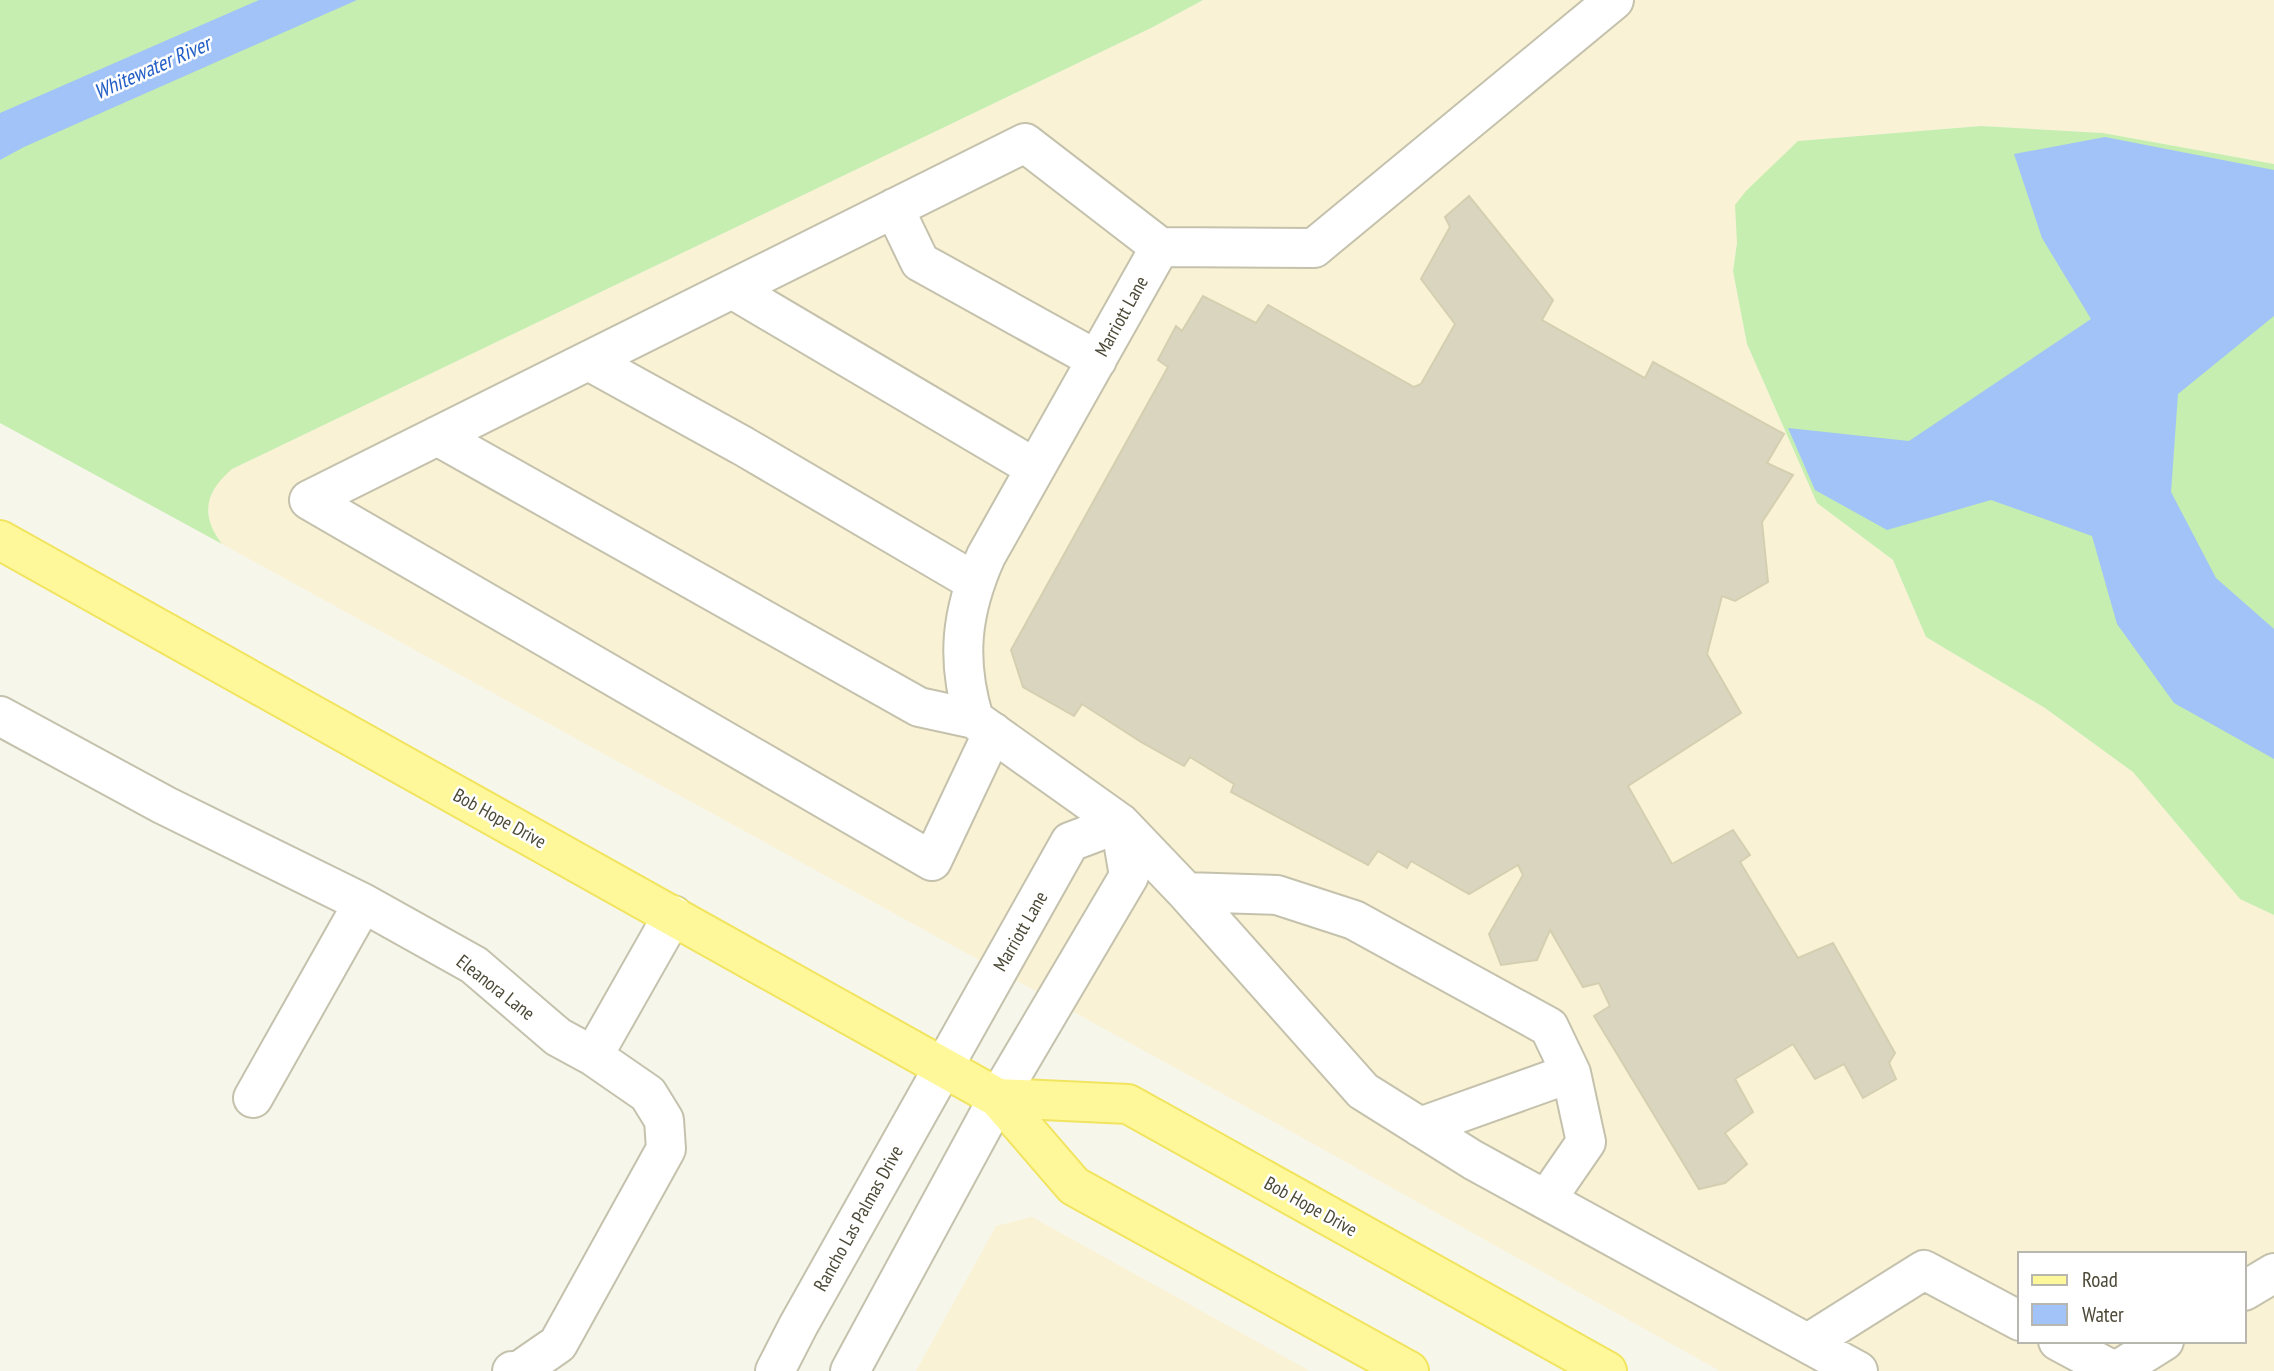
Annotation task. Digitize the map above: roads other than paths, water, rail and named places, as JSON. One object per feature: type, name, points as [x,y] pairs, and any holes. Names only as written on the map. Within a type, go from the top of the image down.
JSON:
[{"type":"main road","name":"Bob Hope Drive","points":[[0,540],[999,1098],[1074,1186],[1409,1371]]},
{"type":"main road","name":"Bob Hope Drive","points":[[999,1098],[1128,1104],[1607,1371]]},
{"type":"street","points":[[983,726],[932,861],[309,500],[1026,143],[1160,247],[1314,248],[1614,0]]},
{"type":"street","points":[[894,208],[920,262],[1097,360]]},
{"type":"street","name":"Marriott Lane","points":[[983,726],[963,673],[963,634],[975,582],[986,556],[1160,247]]},
{"type":"street","points":[[732,289],[1035,468]]},
{"type":"street","points":[[589,361],[743,446],[975,582]]},
{"type":"street","points":[[437,436],[919,707],[983,726],[1120,823],[1186,892],[1363,1091],[1473,1160],[1858,1371]]},
{"type":"street","name":"Eleanora Lane","points":[[0,716],[164,805],[363,903],[474,965],[558,1037],[593,1056],[648,1094],[664,1120],[666,1149],[558,1344],[519,1371],[512,1371]]},
{"type":"street","points":[[850,1371],[999,1098],[1129,876],[1120,823]]},
{"type":"street","name":"Marriott Lane","points":[[943,1067],[1070,842],[1120,823]]},
{"type":"street","points":[[1186,892],[1277,895],[1354,920],[1549,1027],[1570,1073],[1586,1142],[1546,1200]]},
{"type":"street","points":[[253,1098],[363,903]]},
{"type":"street","points":[[593,1056],[673,915]]},
{"type":"street","name":"Rancho Las Palmas Drive","points":[[775,1371],[797,1326],[943,1067]]},
{"type":"street","points":[[1420,1127],[1570,1073]]},
{"type":"street","points":[[1808,1343],[1924,1270],[2018,1320]]},
{"type":"street","points":[[2246,1290],[2274,1273]]},
{"type":"street","points":[[2062,1343],[2115,1371],[2161,1343]]},
{"type":"water","name":"Whitewater River","points":[[259,0],[357,0],[0,160],[0,113]]},
{"type":"water","points":[[2105,137],[2274,170],[2274,316],[2178,394],[2171,492],[2216,578],[2274,629],[2274,759],[2174,703],[2117,624],[2092,536],[1991,500],[1887,530],[1815,490],[1788,428],[1909,441],[2091,319],[2042,238],[2014,154]]}]
